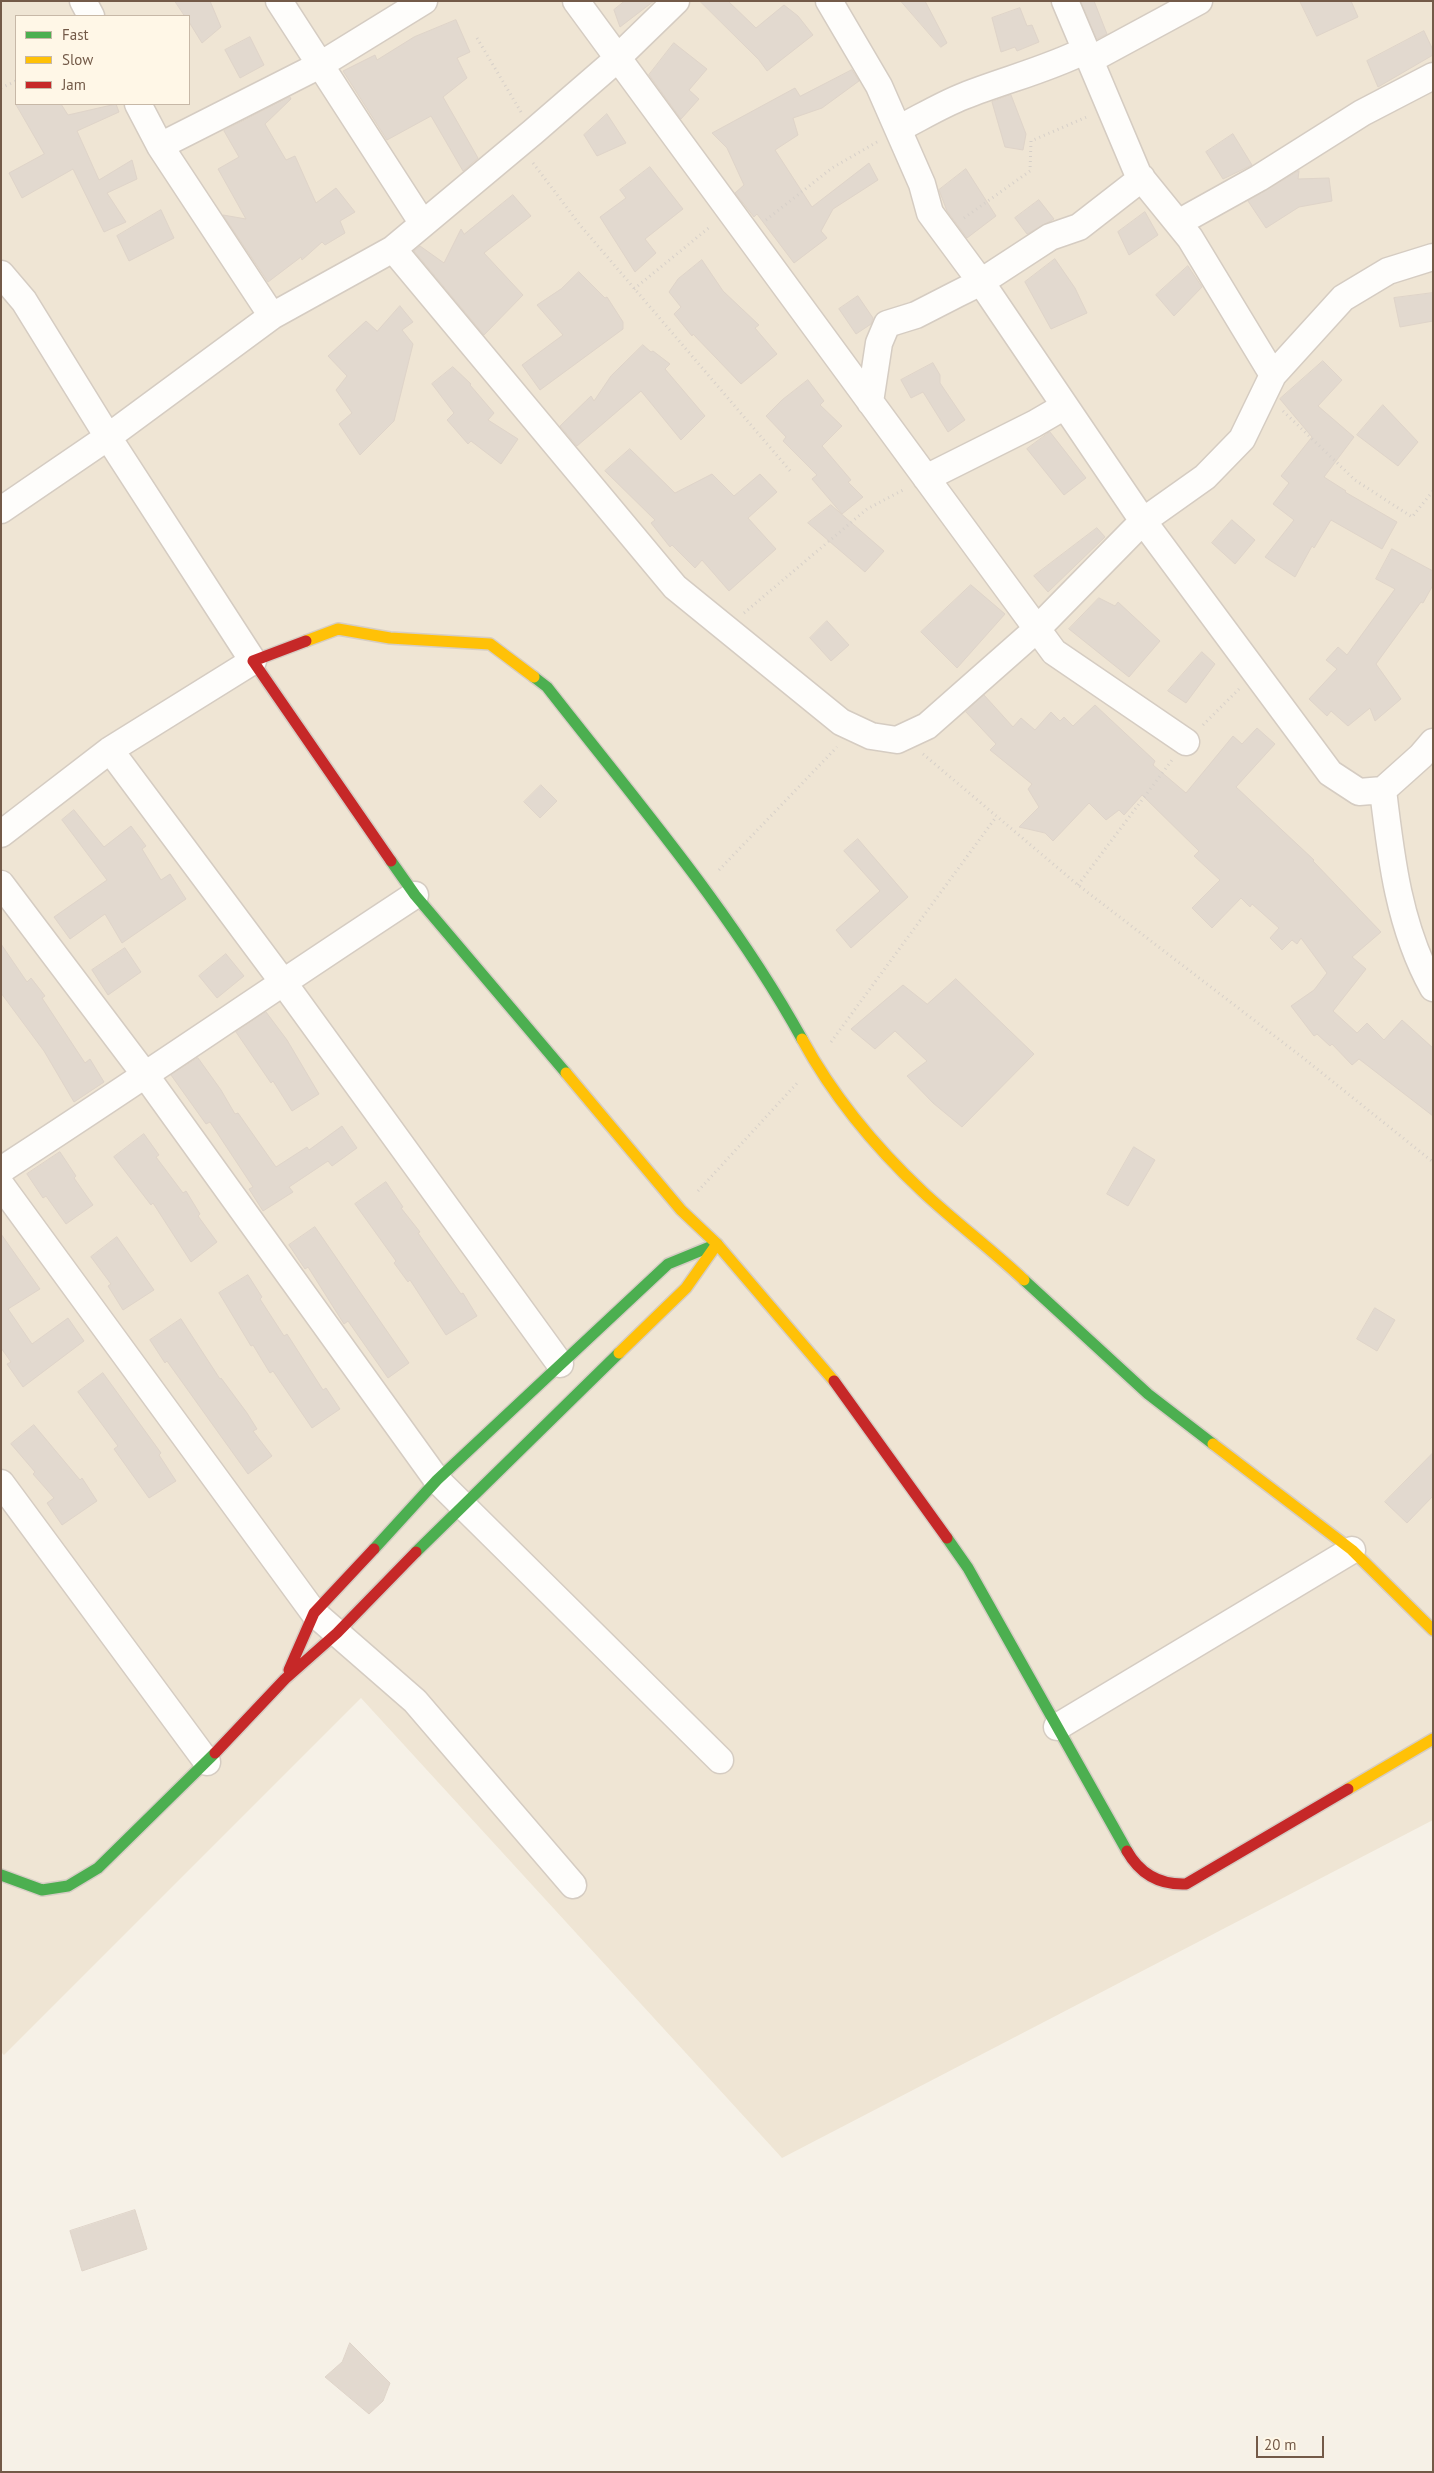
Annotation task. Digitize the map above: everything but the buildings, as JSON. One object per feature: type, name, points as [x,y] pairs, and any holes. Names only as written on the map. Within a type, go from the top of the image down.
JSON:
[{"type":"main road","points":[[1433,1630],[1352,1550],[1148,1394],[1086,1339],[993,1250],[923,1192],[858,1124],[815,1064],[781,1002],[732,926],[547,688],[490,644],[390,638],[338,630],[252,661],[415,895],[681,1210],[717,1244],[837,1384],[968,1568],[1133,1862],[1144,1873],[1170,1886],[1186,1884],[1433,1739]]},
{"type":"main road","points":[[285,1678],[314,1613],[437,1480],[668,1264],[717,1244]]},
{"type":"main road","points":[[1,1875],[18,1883],[42,1890],[68,1886],[98,1868],[206,1762],[285,1678],[337,1633],[462,1505],[686,1288],[717,1244]]},
{"type":"street","points":[[83,1],[90,15]]},
{"type":"street","points":[[279,1],[423,224]]},
{"type":"street","points":[[160,146],[320,65],[424,1]]},
{"type":"street","points":[[576,1],[1054,652],[1186,742]]},
{"type":"street","points":[[1,510],[108,437],[272,316],[393,249],[526,138],[617,57],[676,1]]},
{"type":"street","points":[[830,1],[879,86],[922,184],[930,213],[981,282],[1143,521],[1330,773],[1359,792],[1383,790],[1421,756],[1433,742]]},
{"type":"street","points":[[1066,1],[1142,178],[1190,238],[1269,384]]},
{"type":"street","points":[[898,129],[961,97],[1012,78],[1088,55],[1198,1]]},
{"type":"street","points":[[1178,223],[1260,178],[1362,113],[1433,76]]},
{"type":"street","points":[[139,105],[160,146],[272,316]]},
{"type":"street","points":[[870,402],[879,343],[887,324],[916,314],[981,282],[1050,237],[1079,227],[1142,178]]},
{"type":"street","points":[[393,249],[675,587],[841,722],[872,736],[897,740],[927,726],[1037,628],[1143,521],[1205,476],[1242,439],[1269,384],[1342,298],[1388,271],[1433,257]]},
{"type":"street","points":[[1,274],[24,301],[108,437],[252,661],[110,750],[1,834]]},
{"type":"street","points":[[926,478],[1034,424],[1064,406]]},
{"type":"street","points":[[110,750],[282,982],[560,1364]]},
{"type":"street","points":[[1383,790],[1394,876],[1418,960],[1433,988]]},
{"type":"street","points":[[1,884],[146,1076],[437,1480],[720,1760]]},
{"type":"street","points":[[1,1170],[146,1076],[282,982],[415,895]]},
{"type":"street","points":[[1,1185],[314,1613],[415,1701],[573,1885]]},
{"type":"street","points":[[1,1482],[206,1762]]},
{"type":"street","points":[[1057,1727],[1352,1550]]},
{"type":"path","points":[[477,38],[526,138],[580,225],[792,473]]},
{"type":"path","points":[[1,88],[15,82]]},
{"type":"path","points":[[944,232],[1030,171],[1031,141],[1110,107]]},
{"type":"path","points":[[748,235],[832,168],[898,129]]},
{"type":"path","points":[[634,289],[730,210]]},
{"type":"path","points":[[1269,384],[1355,480],[1412,517],[1433,492]]},
{"type":"path","points":[[726,628],[867,508],[926,478]]},
{"type":"path","points":[[1078,885],[1186,742],[1256,673]]},
{"type":"path","points":[[702,887],[855,728]]},
{"type":"path","points":[[903,738],[1078,885],[1302,1057],[1433,1162]]},
{"type":"path","points":[[681,1210],[815,1064],[996,816]]},
{"type":"shaded area","points":[[1,1],[1433,1],[1433,1820],[782,2158],[361,1698],[4,2055],[1,2052]]},
{"type":"traffic: fast","points":[[534,677],[547,687],[682,858],[745,946],[775,992],[802,1039]]},
{"type":"traffic: fast","points":[[391,861],[415,895],[566,1073]]},
{"type":"traffic: fast","points":[[374,1549],[437,1480],[668,1264],[717,1244]]},
{"type":"traffic: fast","points":[[1024,1280],[1148,1394],[1213,1444]]},
{"type":"traffic: fast","points":[[416,1552],[619,1353]]},
{"type":"traffic: fast","points":[[947,1538],[968,1568],[1127,1851]]},
{"type":"traffic: fast","points":[[1,1875],[42,1890],[68,1886],[98,1868],[215,1753]]},
{"type":"traffic: slow","points":[[306,641],[338,629],[390,638],[490,644],[534,677]]},
{"type":"traffic: slow","points":[[802,1039],[841,1101],[888,1157],[935,1203],[1024,1280]]},
{"type":"traffic: slow","points":[[566,1073],[681,1210],[717,1244],[834,1381]]},
{"type":"traffic: slow","points":[[619,1353],[686,1288],[717,1244]]},
{"type":"traffic: slow","points":[[1213,1444],[1352,1550],[1433,1630]]},
{"type":"traffic: slow","points":[[1348,1789],[1433,1739]]},
{"type":"traffic: jam","points":[[306,641],[253,661],[391,861]]},
{"type":"traffic: jam","points":[[834,1381],[947,1538]]},
{"type":"traffic: jam","points":[[289,1670],[314,1613],[374,1549]]},
{"type":"traffic: jam","points":[[215,1753],[285,1679],[337,1633],[416,1552]]},
{"type":"traffic: jam","points":[[1127,1851],[1138,1866],[1152,1877],[1177,1884],[1186,1884],[1348,1789]]}]
